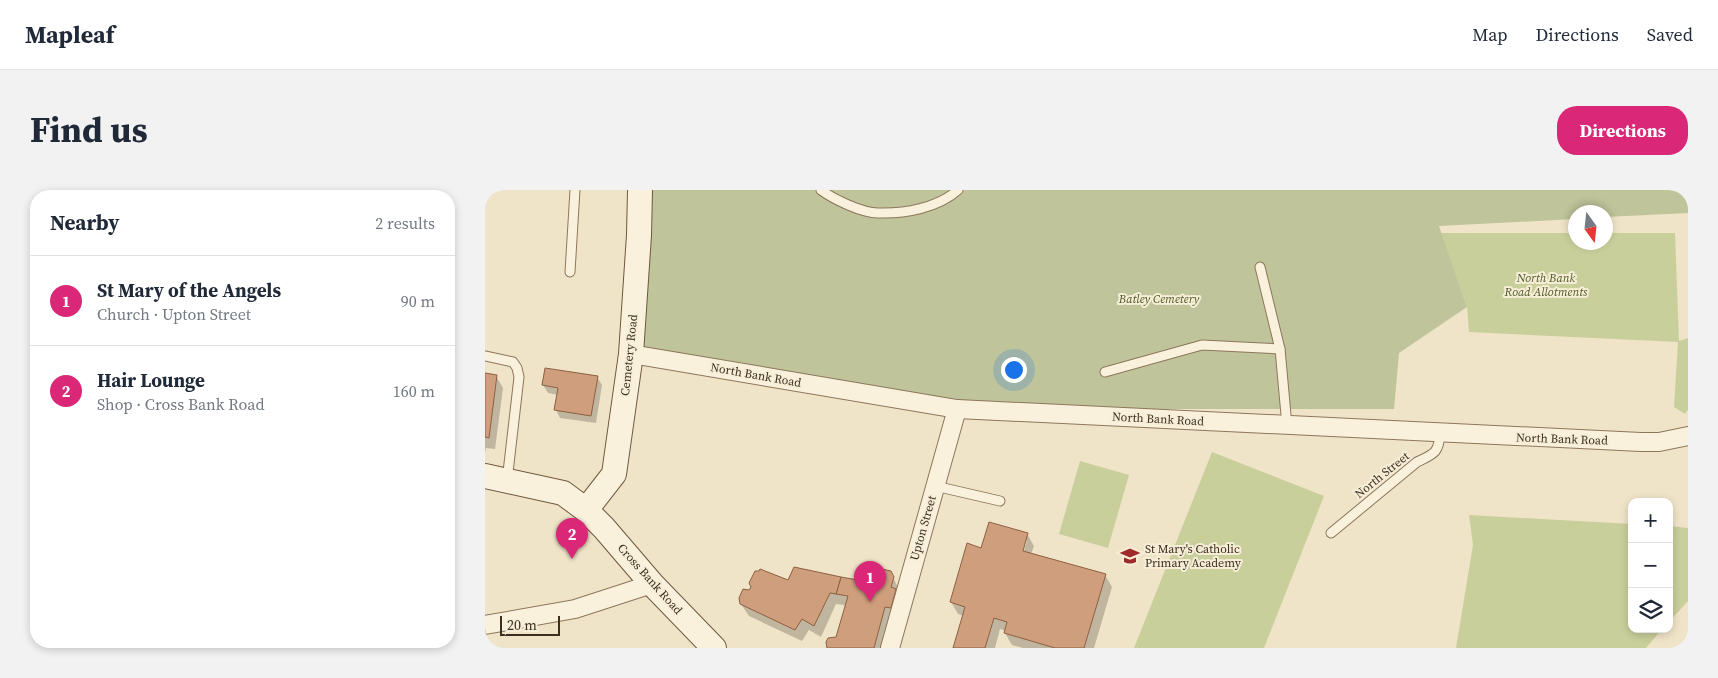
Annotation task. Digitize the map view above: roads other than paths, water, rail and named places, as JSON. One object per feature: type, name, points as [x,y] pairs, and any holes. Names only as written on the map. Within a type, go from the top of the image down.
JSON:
[{"type":"street","name":"Cemetery Road","points":[[586,510],[614,474],[631,354],[640,190]]},
{"type":"street","name":"North Bank Road","points":[[631,354],[957,409],[1641,442],[1659,442],[1688,436]]},
{"type":"street","name":"Upton Street","points":[[889,648],[957,409]]},
{"type":"street","name":"Cross Bank Road","points":[[496,479],[563,493],[586,510],[652,584],[714,648]]},
{"type":"street","points":[[485,625],[575,609],[652,584]]},
{"type":"lane","points":[[570,272],[575,190]]},
{"type":"lane","points":[[821,190],[835,200],[876,213],[915,210],[951,196],[958,190]]},
{"type":"lane","points":[[1260,267],[1280,349],[1287,426]]},
{"type":"lane","points":[[1105,372],[1202,345],[1280,349]]},
{"type":"lane","points":[[485,356],[513,362],[519,377],[496,479]]},
{"type":"lane","name":"North Street","points":[[1331,533],[1417,462],[1432,455],[1439,447],[1440,433]]},
{"type":"lane","points":[[935,486],[1000,501]]},
{"type":"place","name":"St Mary's Catholic Primary Academy","points":[[1130,556]]},
{"type":"place","name":"Hair Lounge","points":[[572,559]]},
{"type":"place","name":"St Mary of the Angels","points":[[870,602]]},
{"type":"park label","name":"North Bank Road Allotments","points":[[1546,285]]},
{"type":"park label","name":"Batley Cemetery","points":[[1159,299]]}]
